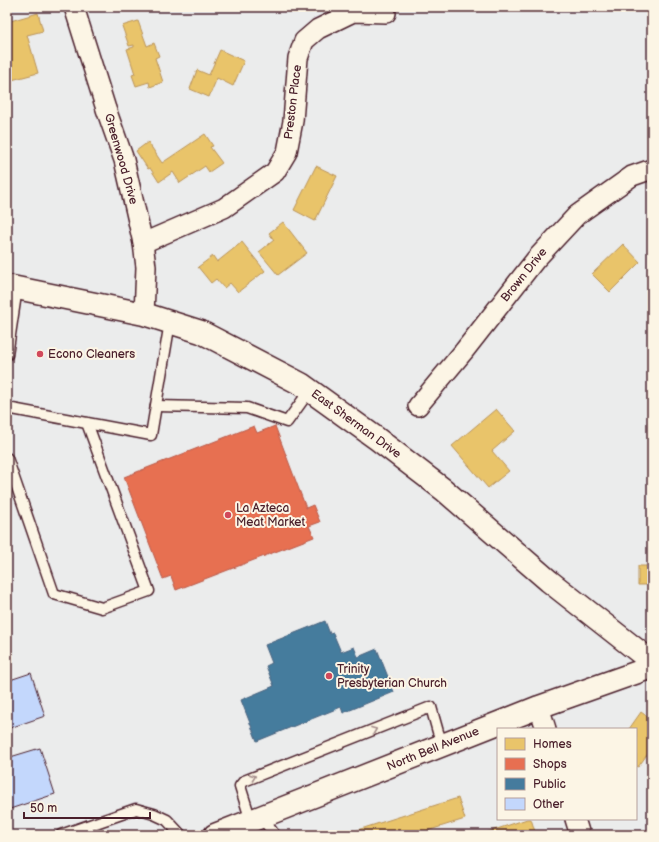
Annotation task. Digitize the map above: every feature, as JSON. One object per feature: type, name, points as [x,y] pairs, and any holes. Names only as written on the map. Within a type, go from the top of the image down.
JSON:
[{"type":"main road","name":"East Sherman Drive","points":[[12,287],[144,314],[201,332],[301,384],[376,438],[444,490],[549,581],[652,662]]},
{"type":"main road","name":"North Bell Avenue","points":[[215,835],[539,707],[652,667]]},
{"type":"street","name":"Greenwood Drive","points":[[74,7],[106,109],[124,160],[143,243],[146,267],[144,314]]},
{"type":"street","name":"Preston Place","points":[[143,243],[224,208],[274,172],[287,152],[294,122],[298,58],[304,41],[318,29],[353,12],[386,13]]},
{"type":"street","name":"Brown Drive","points":[[418,406],[464,351],[536,259],[577,215],[632,176],[652,169]]},
{"type":"street","points":[[539,707],[546,728]]},
{"type":"street","points":[[575,820],[580,835]]},
{"type":"lane","points":[[7,355],[12,287]]},
{"type":"lane","points":[[7,408],[151,435],[170,322]]},
{"type":"lane","points":[[156,406],[247,408],[287,422],[310,390]]},
{"type":"lane","points":[[7,458],[54,594],[102,608],[149,591],[87,423]]},
{"type":"lane","points":[[275,835],[256,819],[240,786],[244,781],[432,707],[443,745]]},
{"type":"lane","points":[[61,835],[136,809],[168,820],[181,835]]},
{"type":"building: Homes","points":[[38,13],[43,31],[27,35],[38,73],[8,81],[7,22]]},
{"type":"building: Homes","points":[[138,21],[147,46],[154,43],[159,56],[155,58],[163,82],[150,87],[149,82],[136,86],[132,75],[135,74],[127,49],[134,47],[134,45],[129,46],[122,26]]},
{"type":"building: Homes","points":[[220,50],[244,61],[233,86],[217,78],[209,97],[190,89],[197,70],[209,75]]},
{"type":"building: Homes","points":[[205,134],[213,146],[210,147],[222,163],[209,172],[205,166],[180,183],[173,172],[159,182],[136,151],[148,142],[162,163]]},
{"type":"building: Homes","points":[[316,166],[337,176],[315,221],[294,210]]},
{"type":"building: Homes","points":[[283,222],[307,253],[278,275],[259,252],[274,240],[269,233]]},
{"type":"building: Homes","points":[[242,242],[265,271],[238,292],[230,283],[224,288],[216,279],[211,283],[198,267],[213,256],[217,262]]},
{"type":"building: Homes","points":[[623,244],[640,262],[610,292],[592,274]]},
{"type":"building: Homes","points":[[496,409],[515,431],[492,451],[509,471],[488,488],[452,446]]},
{"type":"building: Homes","points":[[638,566],[652,566],[652,602],[651,585],[638,585]]},
{"type":"building: Homes","points":[[641,712],[652,720],[652,748],[638,767],[637,728],[630,728]]},
{"type":"building: Homes","points":[[458,798],[465,819],[414,835],[345,834]]},
{"type":"building: Homes","points":[[524,820],[531,820],[536,835],[479,835]]},
{"type":"building: Shops","name":"La Azteca Meat Market","points":[[254,426],[257,433],[275,426],[306,508],[313,505],[320,522],[309,526],[314,537],[176,590],[171,576],[163,579],[124,477]]},
{"type":"building: Public","name":"Trinity Presbyterian Church","points":[[325,621],[330,634],[333,633],[341,652],[354,647],[358,657],[377,649],[394,692],[343,713],[341,707],[257,741],[241,700],[274,686],[266,666],[272,663],[265,645]]},
{"type":"building: Other","points":[[31,673],[45,716],[7,729],[7,681]]},
{"type":"building: Other","points":[[40,748],[55,794],[7,810],[7,758]]},
{"type":"place","name":"Econo Cleaners","points":[[40,354]]},
{"type":"place","name":"La Azteca Meat Market","points":[[228,515]]},
{"type":"place","name":"Trinity Presbyterian Church","points":[[329,676]]}]
